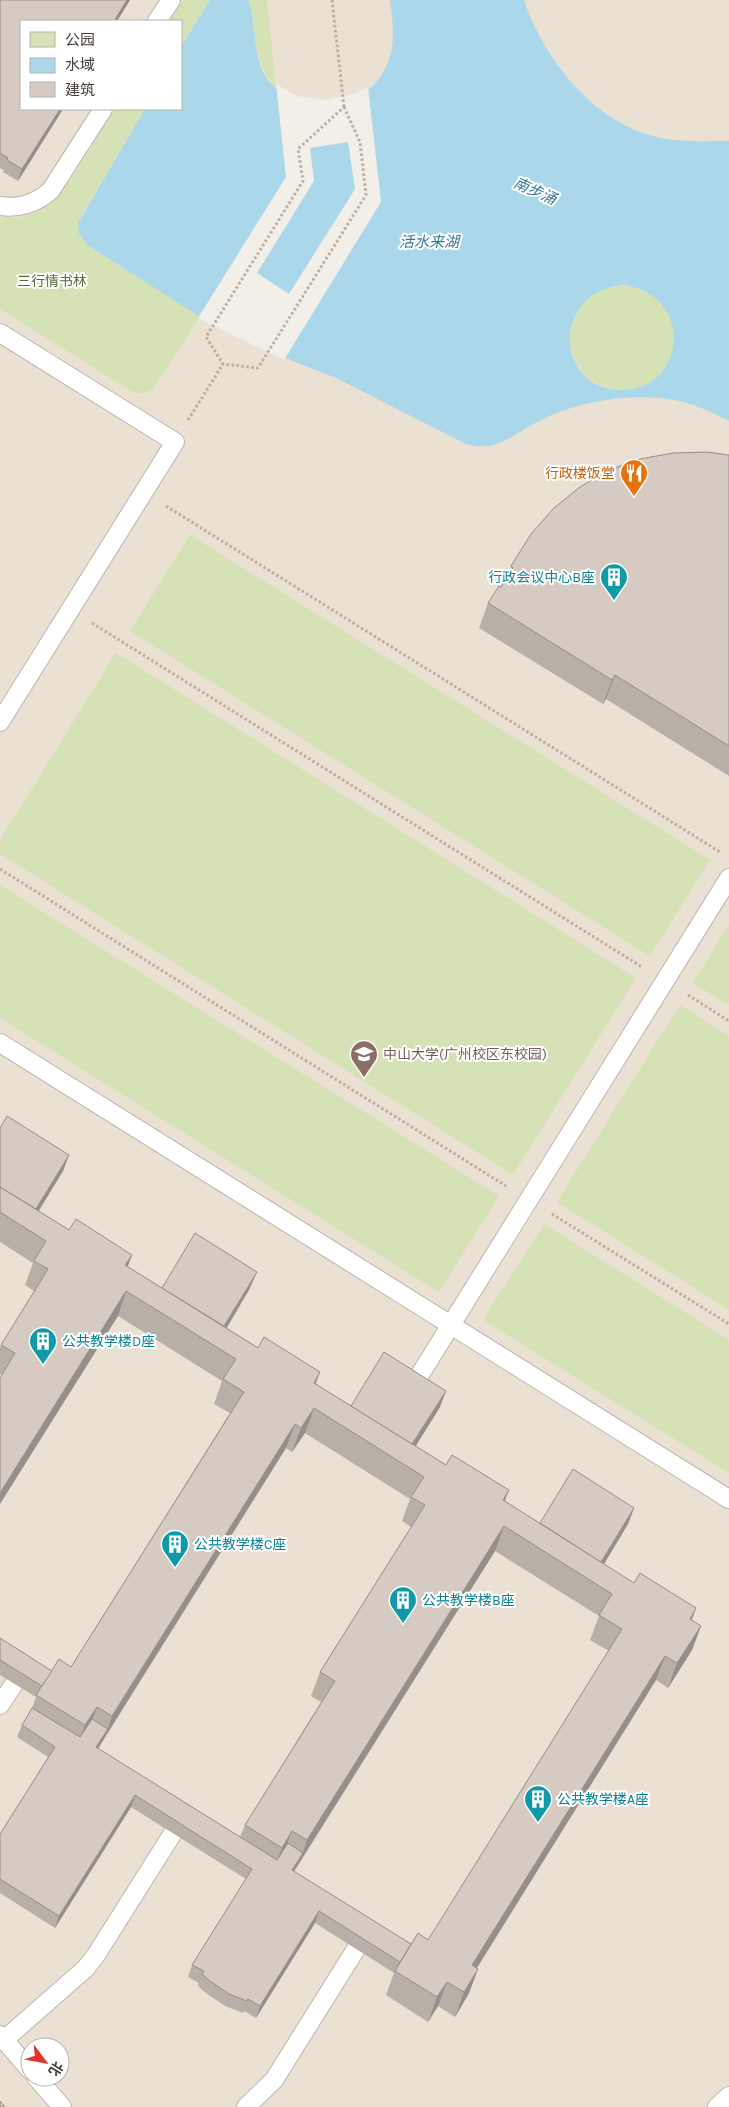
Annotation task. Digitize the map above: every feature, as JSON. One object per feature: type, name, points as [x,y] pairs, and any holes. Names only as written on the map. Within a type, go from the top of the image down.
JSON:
[{"type":"lane","points":[[158,20],[170,0]]},
{"type":"lane","points":[[0,206],[16,207],[24,205],[38,199],[51,190],[102,110]]},
{"type":"lane","points":[[0,333],[175,442],[0,722]]},
{"type":"lane","points":[[411,1389],[729,878]]},
{"type":"lane","points":[[0,1043],[729,1499]]},
{"type":"lane","points":[[0,1706],[14,1684]]},
{"type":"lane","points":[[20,2058],[2,2037],[86,1968],[172,1833]]},
{"type":"lane","points":[[246,2107],[274,2080],[356,1949]]},
{"type":"lane","points":[[45,2087],[62,2107]]},
{"type":"lane","points":[[716,2107],[729,2096]]},
{"type":"path","points":[[332,0],[344,107],[360,142],[366,194],[258,368],[224,364],[206,337],[303,181],[298,149],[344,107]]},
{"type":"path","points":[[196,407],[224,364]]},
{"type":"path","points":[[144,492],[720,852]]},
{"type":"path","points":[[70,610],[729,1021]]},
{"type":"path","points":[[0,869],[729,1324]]},
{"type":"shaded area","name":"中山大学(广州校区东校园)","points":[[0,0],[729,0],[729,2107],[0,2107]]},
{"type":"green space","points":[[183,0],[210,0],[182,45],[182,20],[170,20]]},
{"type":"green space","points":[[248,0],[267,0],[276,87],[262,67]]},
{"type":"green space","name":"三行情书林","points":[[114,110],[144,110],[82,214],[79,230],[83,241],[92,249],[200,316],[153,389],[141,394],[131,391],[0,309],[0,217],[16,218],[41,210],[61,193]]},
{"type":"green space","points":[[622,286],[642,290],[659,301],[670,318],[674,338],[670,358],[659,375],[642,386],[622,390],[602,386],[585,375],[574,358],[570,338],[574,318],[585,301],[602,290]]},
{"type":"green space","points":[[190,535],[710,860],[650,956],[130,631]]},
{"type":"green space","points":[[116,653],[636,978],[513,1175],[0,854],[0,840]]},
{"type":"green space","points":[[0,885],[499,1196],[439,1292],[0,1018]]},
{"type":"green space","points":[[729,925],[729,1005],[693,983]]},
{"type":"green space","points":[[680,1005],[729,1036],[729,1310],[557,1202]]},
{"type":"green space","points":[[544,1224],[729,1340],[729,1473],[483,1320]]},
{"type":"water","name":"活水来湖","points":[[210,0],[248,0],[259,62],[268,80],[277,88],[289,95],[303,99],[332,101],[346,99],[359,94],[373,86],[383,73],[389,59],[392,43],[393,26],[390,0],[524,0],[532,21],[555,62],[570,81],[605,113],[625,125],[656,137],[687,141],[729,141],[729,421],[699,407],[680,401],[644,397],[626,398],[590,403],[555,414],[496,444],[477,446],[466,444],[336,378],[278,355],[202,318],[87,245],[78,232],[79,221],[144,110],[182,110],[182,45]],"holes":[[[623,285],[647,292],[663,306],[672,323],[674,342],[669,360],[659,375],[642,386],[621,390],[599,385],[583,374],[573,358],[570,340],[573,321],[583,304],[599,291]]]},
{"type":"pier","points":[[276,84],[297,96],[323,100],[356,93],[368,87],[381,202],[284,360],[198,318],[286,177]],"holes":[[[348,142],[355,189],[289,294],[257,273],[314,181],[310,148]]]},
{"type":"building","points":[[1,0],[127,0],[115,20],[20,20],[20,110],[59,110],[22,169],[7,160],[8,158],[0,153]]},
{"type":"building","name":"行政会议中心B座","points":[[707,452],[729,455],[729,746],[615,675],[612,680],[488,603],[513,568],[511,566],[531,534],[554,508],[580,487],[609,470],[640,459],[673,453]]},
{"type":"building","points":[[7,1116],[69,1155],[36,1209],[0,1187],[0,1128]]},
{"type":"building","points":[[0,1187],[69,1230],[76,1219],[132,1255],[125,1265],[258,1348],[264,1337],[320,1372],[314,1383],[446,1465],[452,1455],[509,1490],[503,1500],[634,1583],[640,1573],[696,1608],[690,1619],[701,1626],[677,1663],[665,1656],[472,1965],[478,1969],[464,1992],[447,1982],[437,1997],[395,1971],[418,1933],[428,1940],[622,1629],[599,1615],[612,1594],[504,1526],[307,1840],[292,1831],[282,1848],[245,1825],[335,1681],[320,1672],[425,1505],[411,1497],[424,1477],[314,1408],[301,1428],[295,1424],[112,1716],[97,1707],[85,1725],[36,1695],[59,1659],[71,1667],[244,1392],[223,1379],[236,1359],[126,1291],[0,1493],[0,1378],[15,1353],[1,1345],[48,1269],[34,1261],[46,1241],[0,1212]]},
{"type":"building","points":[[195,1233],[257,1272],[224,1326],[162,1288]]},
{"type":"building","points":[[384,1352],[446,1391],[412,1444],[351,1406]]},
{"type":"building","points":[[573,1469],[634,1508],[601,1562],[540,1523]]},
{"type":"building","points":[[0,1638],[52,1671],[42,1686],[0,1660]]},
{"type":"building","points":[[32,1708],[80,1737],[92,1719],[108,1729],[96,1747],[277,1860],[288,1843],[303,1853],[292,1870],[411,1944],[400,1962],[319,1911],[260,2006],[248,1999],[247,2001],[229,1994],[202,1974],[204,1971],[192,1965],[252,1869],[135,1795],[59,1916],[0,1879],[0,1834],[55,1747],[22,1725]]},
{"type":"place","name":"行政楼饭堂","points":[[634,497]]},
{"type":"place","name":"行政会议中心B座","points":[[614,601]]},
{"type":"place","name":"中山大学(广州校区东校园)","points":[[364,1078]]},
{"type":"place","name":"公共教学楼D座","points":[[43,1365]]},
{"type":"place","name":"公共教学楼C座","points":[[175,1568]]},
{"type":"place","name":"公共教学楼B座","points":[[403,1624]]},
{"type":"place","name":"公共教学楼A座","points":[[538,1823]]},
{"type":"water label","name":"南步涌","points":[[535,191]]}]
